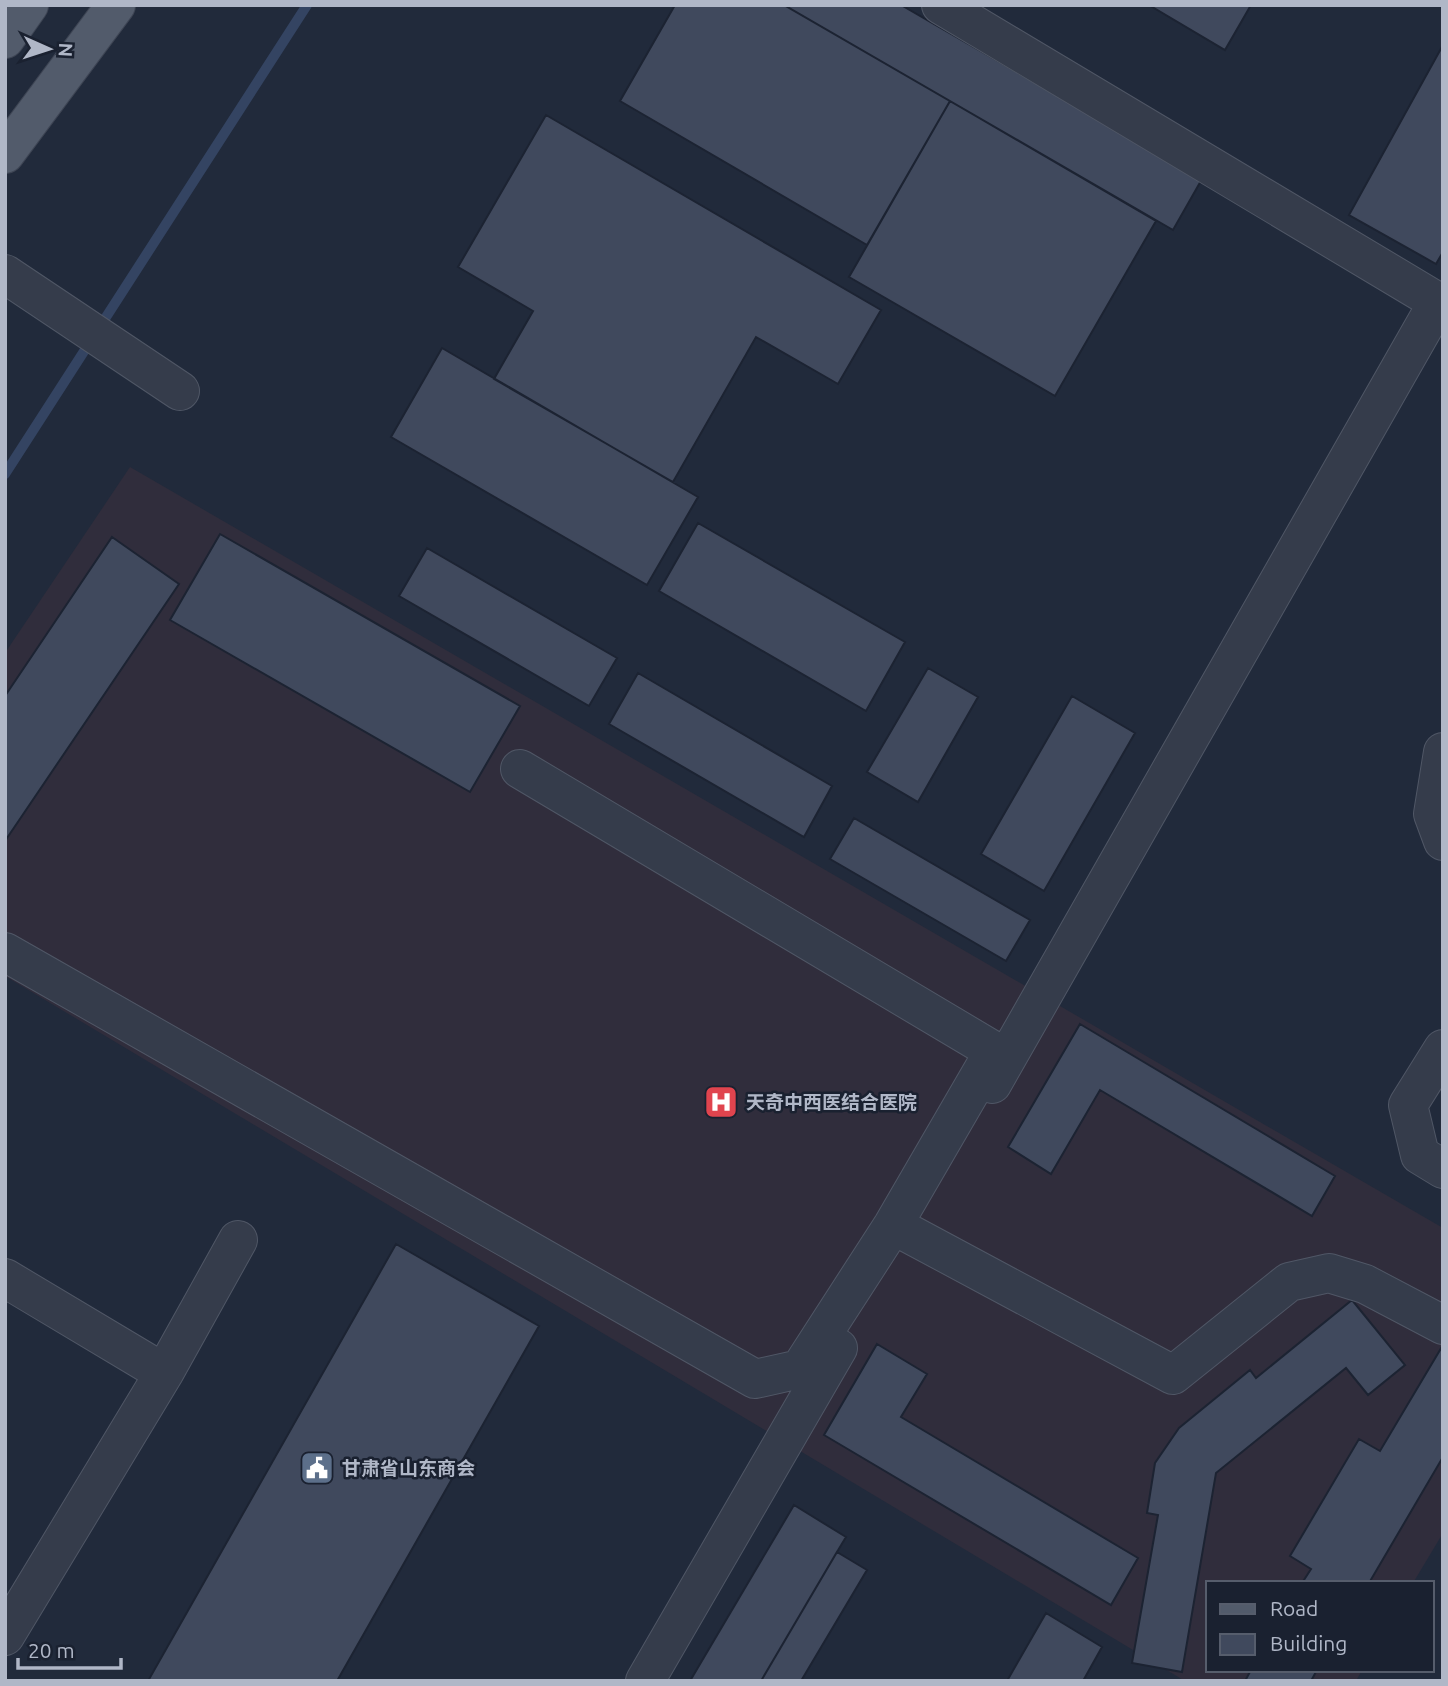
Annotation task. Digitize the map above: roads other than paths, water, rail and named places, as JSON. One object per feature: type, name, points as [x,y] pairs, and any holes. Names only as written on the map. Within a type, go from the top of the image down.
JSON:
[{"type":"main road","points":[[5,40],[29,5]]},
{"type":"main road","points":[[5,154],[116,5]]},
{"type":"street","points":[[5,953],[755,1379],[800,1369],[900,1228],[1045,994],[1440,304],[941,5]]},
{"type":"street","points":[[5,274],[180,391]]},
{"type":"street","points":[[1443,752],[1433,814],[1443,841]]},
{"type":"street","points":[[520,769],[994,1051],[900,1228],[645,1681]]},
{"type":"street","points":[[1443,1049],[1408,1105],[1420,1155],[1443,1169]]},
{"type":"street","points":[[900,1228],[1173,1375],[1289,1282],[1329,1272],[1365,1284],[1443,1325]]},
{"type":"street","points":[[5,1636],[164,1373],[238,1240]]},
{"type":"street","points":[[5,1278],[164,1373]]},
{"type":"waterway","points":[[5,474],[307,5]]},
{"type":"place","name":"天奇中西医结合医院","points":[[721,1102]]},
{"type":"place","name":"甘肃省山东商会","points":[[317,1468]]}]
